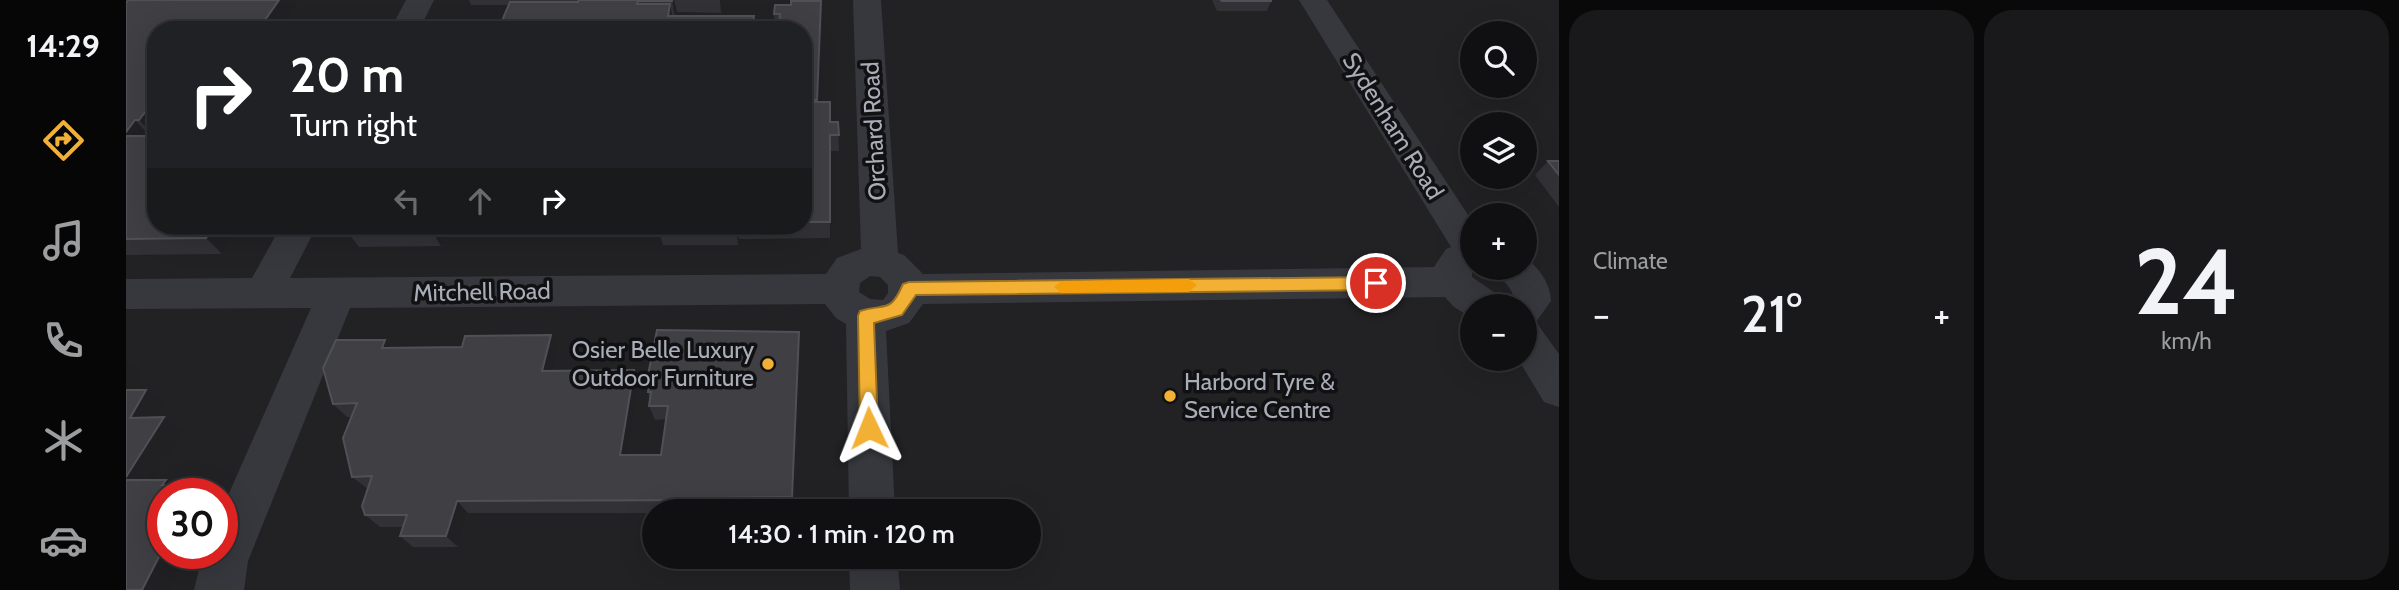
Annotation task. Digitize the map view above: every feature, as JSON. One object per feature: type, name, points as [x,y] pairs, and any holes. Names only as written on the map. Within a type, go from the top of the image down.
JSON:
[{"type":"street","points":[[409,21],[420,0]]},
{"type":"street","name":"Orchard Road","points":[[867,0],[880,261]]},
{"type":"street","name":"Sydenham Road","points":[[1314,0],[1460,253]]},
{"type":"street","points":[[263,293],[294,235]]},
{"type":"street","points":[[880,261],[900,271],[907,279],[909,289],[908,297],[896,311],[877,317],[853,302],[840,281],[851,267],[880,261]]},
{"type":"street","points":[[909,289],[1460,263]]},
{"type":"street","points":[[219,590],[224,561],[337,293]]},
{"type":"street","name":"Mitchell Road","points":[[126,294],[337,293],[853,302]]},
{"type":"street","points":[[853,302],[871,499]]},
{"type":"street","points":[[1537,354],[1559,389]]},
{"type":"street","points":[[873,569],[874,590]]},
{"type":"shaded area","points":[[126,0],[1559,0],[1559,590],[126,590]]},
{"type":"building","points":[[128,0],[279,0],[264,21],[147,21],[147,110],[126,132]]},
{"type":"building","points":[[672,0],[638,1],[637,4],[670,4],[668,16],[754,16],[753,21],[502,21],[510,2]]},
{"type":"building","points":[[1271,0],[1271,1],[1222,1]]},
{"type":"building","points":[[791,1],[821,1],[817,100],[812,100],[812,21],[780,21],[780,14],[774,14],[775,5],[791,5]]},
{"type":"building","points":[[812,102],[830,102],[830,122],[838,122],[839,135],[830,135],[830,222],[812,222]]},
{"type":"building","points":[[126,136],[147,136],[147,235],[208,235],[206,238],[126,239]]},
{"type":"building","points":[[1548,161],[1559,161],[1559,175]]},
{"type":"building","points":[[657,330],[799,332],[792,497],[457,501],[446,536],[400,536],[407,515],[365,515],[362,506],[372,476],[352,477],[343,438],[357,403],[333,404],[323,368],[336,340],[385,340],[382,348],[462,347],[465,336],[551,335],[542,371],[634,370],[620,455],[661,455],[668,406],[649,406],[651,392],[648,392],[649,385],[646,385]]},
{"type":"building","points":[[126,390],[146,390],[130,418],[164,417],[126,477]]},
{"type":"building","points":[[126,480],[147,480],[147,569],[153,569],[142,590],[126,590]]},
{"type":"slow traffic","points":[[1061,287],[1189,285]]},
{"type":"place","name":"Osier Belle Luxury Outdoor Furniture","points":[[768,364]]},
{"type":"place","name":"Harbord Tyre & Service Centre","points":[[1170,396]]},
{"type":"route","points":[[869,428],[866,316],[877,317],[896,311],[908,297],[909,289],[1376,283]]}]
